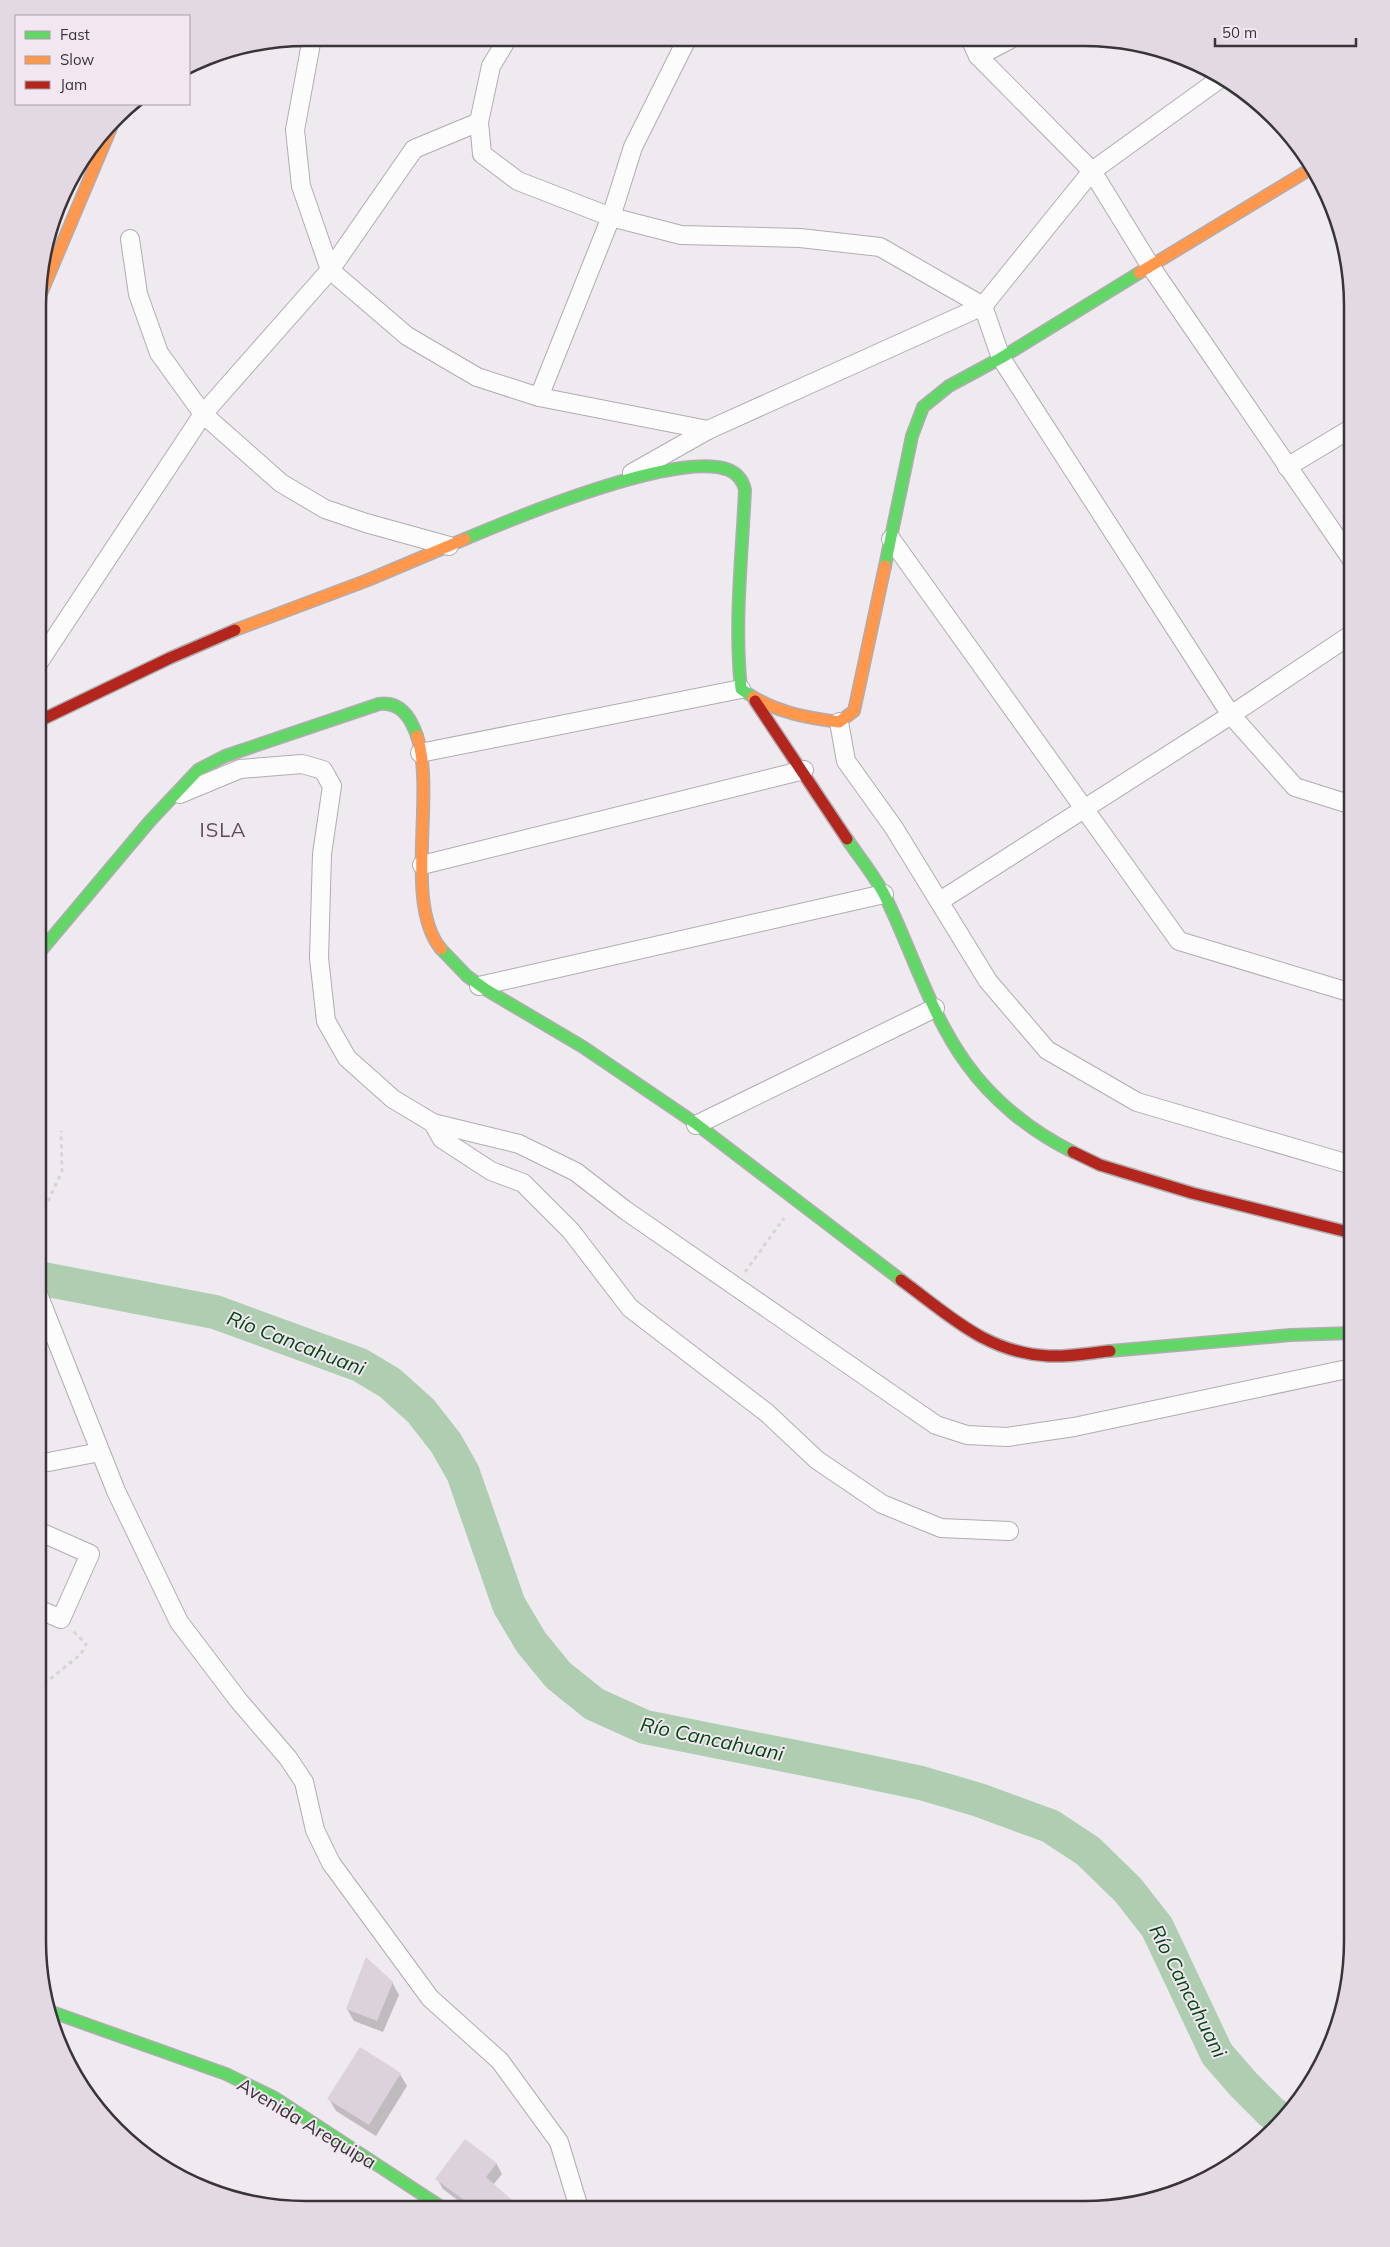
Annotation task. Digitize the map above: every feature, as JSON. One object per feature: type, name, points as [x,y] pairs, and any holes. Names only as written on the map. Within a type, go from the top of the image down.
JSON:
[{"type":"street","points":[[311,46],[295,130],[301,186],[330,270],[407,336],[477,378],[539,397],[708,430]]},
{"type":"street","points":[[503,46],[491,66],[478,122],[482,154],[518,181],[611,217],[681,235],[800,238],[880,247],[983,306],[1000,358],[1231,715],[1295,787],[1344,802]]},
{"type":"street","points":[[539,397],[611,217],[633,147],[684,46]]},
{"type":"street","points":[[973,46],[978,56],[1092,171],[1151,267],[1344,549]]},
{"type":"street","points":[[978,56],[997,46]]},
{"type":"street","points":[[614,483],[708,430],[983,306],[1092,171],[1216,82]]},
{"type":"street","points":[[46,651],[203,414],[330,270],[414,150],[478,122]]},
{"type":"street","points":[[48,278],[105,142]]},
{"type":"street","points":[[420,753],[748,694],[783,714],[839,722],[854,711],[912,436],[923,407],[949,386],[1000,358],[1306,172]]},
{"type":"street","points":[[130,239],[138,294],[159,353],[203,414],[281,482],[325,508],[366,523],[450,546]]},
{"type":"street","points":[[1287,467],[1344,433]]},
{"type":"street","points":[[46,718],[214,639],[567,499],[614,483],[666,472],[708,467],[729,469],[741,478],[745,490],[736,659],[748,694],[804,770],[884,894],[935,1008],[965,1062],[984,1086],[1009,1110],[1036,1130],[1071,1152],[1100,1165],[1192,1193],[1344,1231]]},
{"type":"street","points":[[891,539],[1179,941],[1344,991]]},
{"type":"street","points":[[940,901],[1231,715],[1344,639]]},
{"type":"street","points":[[46,945],[172,797],[198,770],[216,760],[377,704],[395,705],[410,716],[418,738],[424,798],[422,865],[425,915],[433,940],[443,953],[478,986],[583,1047],[696,1124],[796,1202],[981,1338],[1016,1352],[1051,1356],[1291,1335],[1344,1333]]},
{"type":"street","points":[[839,722],[846,761],[894,828],[988,981],[1046,1050],[1137,1102],[1344,1163]]},
{"type":"street","points":[[172,797],[240,770],[302,764],[323,770],[332,786],[322,854],[319,958],[326,1021],[347,1058],[394,1099],[433,1123],[519,1144],[576,1172],[625,1210],[936,1425],[967,1435],[1007,1436],[1074,1426],[1344,1370]]},
{"type":"street","points":[[422,865],[804,770]]},
{"type":"street","points":[[478,986],[884,894]]},
{"type":"street","points":[[696,1124],[935,1008]]},
{"type":"street","points":[[433,1123],[442,1139],[491,1171],[523,1182],[571,1231],[630,1308],[767,1413],[818,1460],[882,1504],[941,1528],[1009,1531]]},
{"type":"street","points":[[46,1314],[116,1491],[179,1622],[238,1701],[288,1758],[304,1782],[315,1830],[331,1863],[430,1998],[500,2061],[559,2142],[578,2201]]},
{"type":"street","points":[[46,1462],[100,1452]]},
{"type":"street","points":[[46,1535],[90,1554],[61,1619],[46,1612]]},
{"type":"street","name":"Avenida Arequipa","points":[[57,2014],[226,2074],[274,2098],[432,2201]]},
{"type":"path","points":[[46,1206],[62,1171],[61,1131]]},
{"type":"path","points":[[736,1285],[796,1202]]},
{"type":"path","points":[[46,1682],[82,1654],[86,1644],[61,1619]]},
{"type":"building","points":[[366,1957],[393,1982],[377,2021],[346,2009]]},
{"type":"building","points":[[360,2047],[401,2073],[369,2125],[327,2099]]},
{"type":"building","points":[[465,2139],[497,2163],[486,2177],[513,2201],[465,2201],[435,2179]]},
{"type":"waterway","name":"Río Cancahuani","points":[[46,1280],[215,1312],[360,1365],[390,1383],[421,1411],[446,1443],[463,1473],[509,1605],[531,1642],[558,1675],[594,1704],[645,1727],[921,1783],[979,1800],[1050,1826],[1088,1851],[1128,1890],[1157,1927],[1217,2054],[1244,2085],[1276,2116]]},
{"type":"traffic: fast","points":[[885,566],[912,436],[923,407],[949,386],[1001,358],[1139,273]]},
{"type":"traffic: fast","points":[[465,539],[558,502],[637,477],[674,469],[705,466],[729,470],[740,478],[745,490],[738,639],[741,689],[753,697]]},
{"type":"traffic: fast","points":[[46,945],[150,821],[198,770],[225,756],[379,704],[393,705],[404,712],[417,736]]},
{"type":"traffic: fast","points":[[847,839],[885,896],[942,1024],[966,1063],[988,1090],[1014,1114],[1043,1135],[1073,1152]]},
{"type":"traffic: fast","points":[[441,949],[467,976],[485,989],[583,1047],[695,1123],[901,1280]]},
{"type":"traffic: fast","points":[[1110,1351],[1291,1335],[1344,1333]]},
{"type":"traffic: fast","points":[[57,2014],[226,2074],[275,2098],[432,2201]]},
{"type":"traffic: slow","points":[[48,278],[105,142]]},
{"type":"traffic: slow","points":[[1139,273],[1306,172]]},
{"type":"traffic: slow","points":[[235,630],[368,580],[465,539]]},
{"type":"traffic: slow","points":[[753,697],[784,711],[805,717],[839,722],[854,711],[885,566]]},
{"type":"traffic: slow","points":[[417,736],[422,760],[422,877],[424,904],[430,929],[441,949]]},
{"type":"traffic: jam","points":[[46,718],[170,658],[235,630]]},
{"type":"traffic: jam","points":[[755,701],[847,839]]},
{"type":"traffic: jam","points":[[1073,1152],[1100,1165],[1192,1193],[1344,1231]]},
{"type":"traffic: jam","points":[[901,1280],[952,1319],[987,1340],[1006,1348],[1049,1356],[1110,1351]]},
{"type":"district","name":"ISLA","points":[[223,830]]}]
